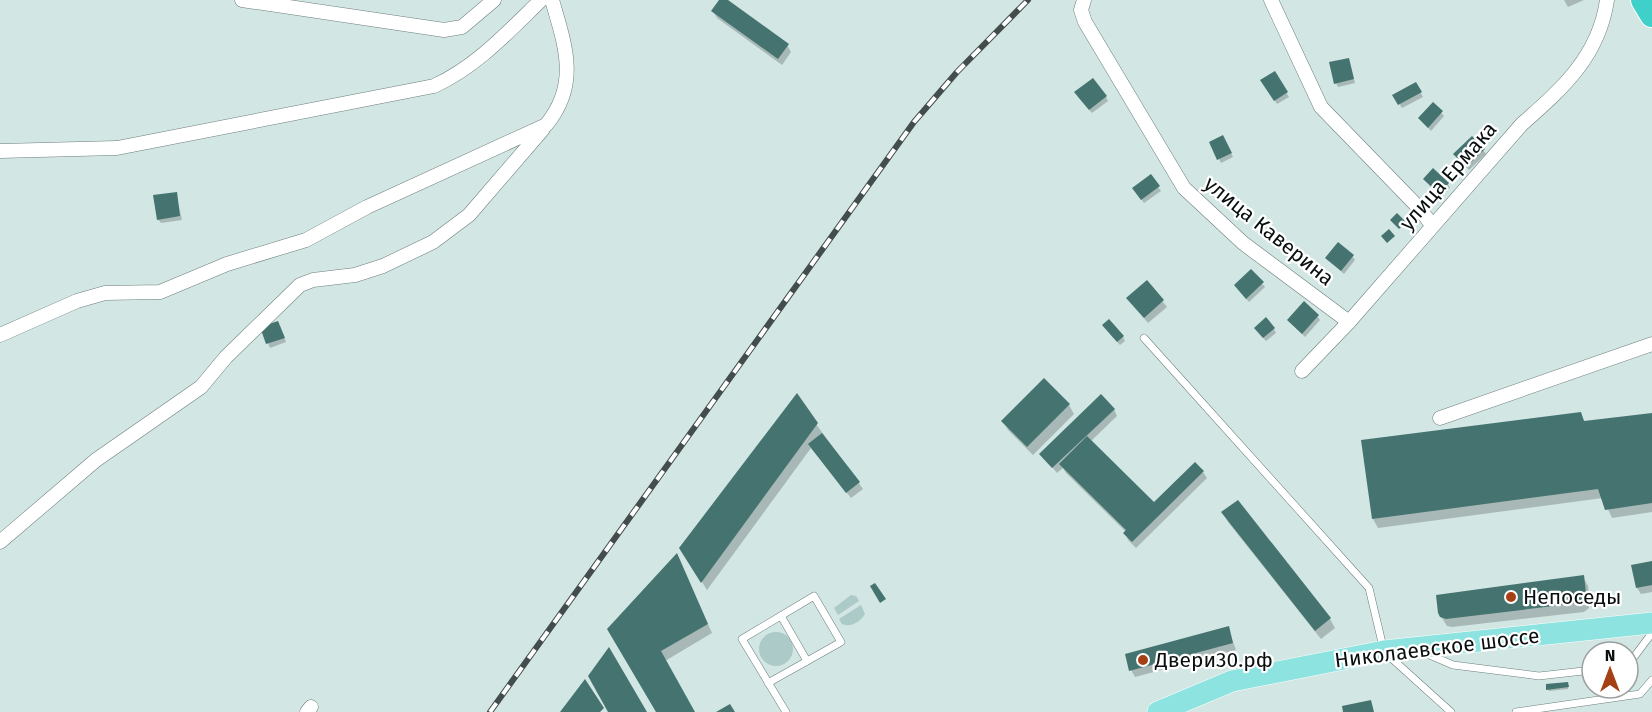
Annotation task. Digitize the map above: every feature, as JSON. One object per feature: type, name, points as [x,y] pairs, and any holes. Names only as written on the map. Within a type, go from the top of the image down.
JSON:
[{"type":"highway","points":[[1643,0],[1652,15]]},
{"type":"main road","name":"Николаевское шоссе","points":[[1158,712],[1232,681],[1384,651],[1652,623]]},
{"type":"street","points":[[242,0],[444,30],[462,27],[494,0]]},
{"type":"street","points":[[0,151],[117,148],[434,86],[455,76],[496,44],[541,0]]},
{"type":"street","points":[[0,542],[96,460],[201,387],[226,357],[300,285],[313,280],[355,275],[382,266],[433,242],[469,215],[554,116],[564,95],[568,69],[567,53],[552,0]]},
{"type":"street","points":[[1271,0],[1321,107],[1419,208],[1432,225]]},
{"type":"street","name":"улица Ермака","points":[[1302,371],[1349,322],[1522,124],[1548,102],[1586,60],[1602,23],[1607,0]]},
{"type":"street","name":"улица Каверина","points":[[1082,5],[1085,22],[1184,188],[1243,243],[1349,322]]},
{"type":"street","points":[[0,335],[77,301],[105,293],[160,292],[227,264],[306,240],[367,207],[546,125]]},
{"type":"street","points":[[1440,418],[1652,344]]},
{"type":"lane","points":[[1144,338],[1369,588],[1384,651],[1451,712]]},
{"type":"lane","points":[[768,683],[841,642],[814,596],[742,639],[768,683],[786,712]]},
{"type":"lane","points":[[781,616],[807,661]]},
{"type":"lane","points":[[1640,649],[1652,633]]},
{"type":"lane","points":[[1414,649],[1453,665],[1539,676],[1580,671]]},
{"type":"lane","points":[[1516,712],[1640,694],[1652,680]]},
{"type":"shaded area","points":[[851,595],[856,596],[859,601],[838,615],[834,608]]},
{"type":"shaded area","points":[[861,605],[865,614],[861,619],[852,624],[842,624],[839,619]]},
{"type":"shaded area","points":[[776,632],[788,637],[793,649],[788,661],[776,666],[764,661],[759,649],[764,637]]},
{"type":"building","points":[[719,0],[728,0],[789,44],[778,59],[711,11]]},
{"type":"building","points":[[1349,58],[1354,79],[1334,84],[1329,62]]},
{"type":"building","points":[[1275,71],[1288,92],[1274,101],[1260,80]]},
{"type":"building","points":[[1093,78],[1107,96],[1089,110],[1074,92]]},
{"type":"building","points":[[1416,82],[1422,92],[1398,105],[1392,95]]},
{"type":"building","points":[[1433,102],[1443,111],[1428,128],[1418,118]]},
{"type":"building","points":[[1223,135],[1232,153],[1217,160],[1209,142]]},
{"type":"building","points":[[1472,136],[1485,149],[1466,167],[1453,154]]},
{"type":"building","points":[[1433,168],[1449,183],[1439,194],[1423,179]]},
{"type":"building","points":[[1151,174],[1160,186],[1141,200],[1132,188]]},
{"type":"building","points":[[177,192],[180,216],[157,220],[153,195]]},
{"type":"building","points":[[1397,213],[1406,222],[1399,229],[1390,220]]},
{"type":"building","points":[[1389,229],[1395,236],[1387,243],[1381,236]]},
{"type":"building","points":[[1338,242],[1354,255],[1341,271],[1325,258]]},
{"type":"building","points":[[1251,269],[1264,282],[1246,299],[1234,285]]},
{"type":"building","points":[[1147,280],[1164,300],[1144,318],[1126,298]]},
{"type":"building","points":[[1304,301],[1319,315],[1302,334],[1287,320]]},
{"type":"building","points":[[1266,317],[1275,328],[1263,338],[1254,328]]},
{"type":"building","points":[[1109,319],[1124,336],[1117,342],[1102,325]]},
{"type":"building","points":[[278,321],[285,338],[266,344],[260,327]]},
{"type":"building","points":[[1044,378],[1070,404],[1027,447],[1001,421]]},
{"type":"building","points":[[797,393],[818,423],[701,583],[679,548]]},
{"type":"building","points":[[1101,394],[1115,409],[1052,468],[1039,454]]},
{"type":"building","points":[[1581,412],[1584,421],[1652,413],[1652,503],[1605,510],[1598,489],[1372,519],[1361,440]]},
{"type":"building","points":[[822,433],[860,482],[846,493],[808,444]]},
{"type":"building","points":[[1087,436],[1154,502],[1195,462],[1204,471],[1132,542],[1123,533],[1126,530],[1059,464]]},
{"type":"building","points":[[1238,500],[1331,618],[1315,631],[1221,512]]},
{"type":"building","points":[[677,553],[708,624],[661,651],[695,712],[656,712],[607,629]]},
{"type":"building","points":[[1652,561],[1652,585],[1636,588],[1631,565]]},
{"type":"building","name":"Непоседы","points":[[1584,575],[1585,599],[1579,603],[1446,619],[1440,617],[1438,613],[1436,595]]},
{"type":"building","points":[[875,583],[886,599],[880,603],[870,586]]},
{"type":"building","points":[[1229,626],[1233,643],[1129,671],[1125,654]]},
{"type":"building","points":[[609,647],[647,712],[608,712],[588,676]]},
{"type":"building","points":[[585,679],[604,708],[600,712],[560,712]]},
{"type":"building","points":[[1568,682],[1569,687],[1546,690],[1546,684]]},
{"type":"building","points":[[1371,700],[1374,712],[1343,712],[1342,706]]},
{"type":"building","points":[[730,704],[735,712],[716,712]]},
{"type":"railway","points":[[490,712],[914,122],[957,72],[1028,0]]},
{"type":"place","name":"Непоседы","points":[[1511,597]]},
{"type":"place","name":"Двери30.рф","points":[[1143,660]]}]
